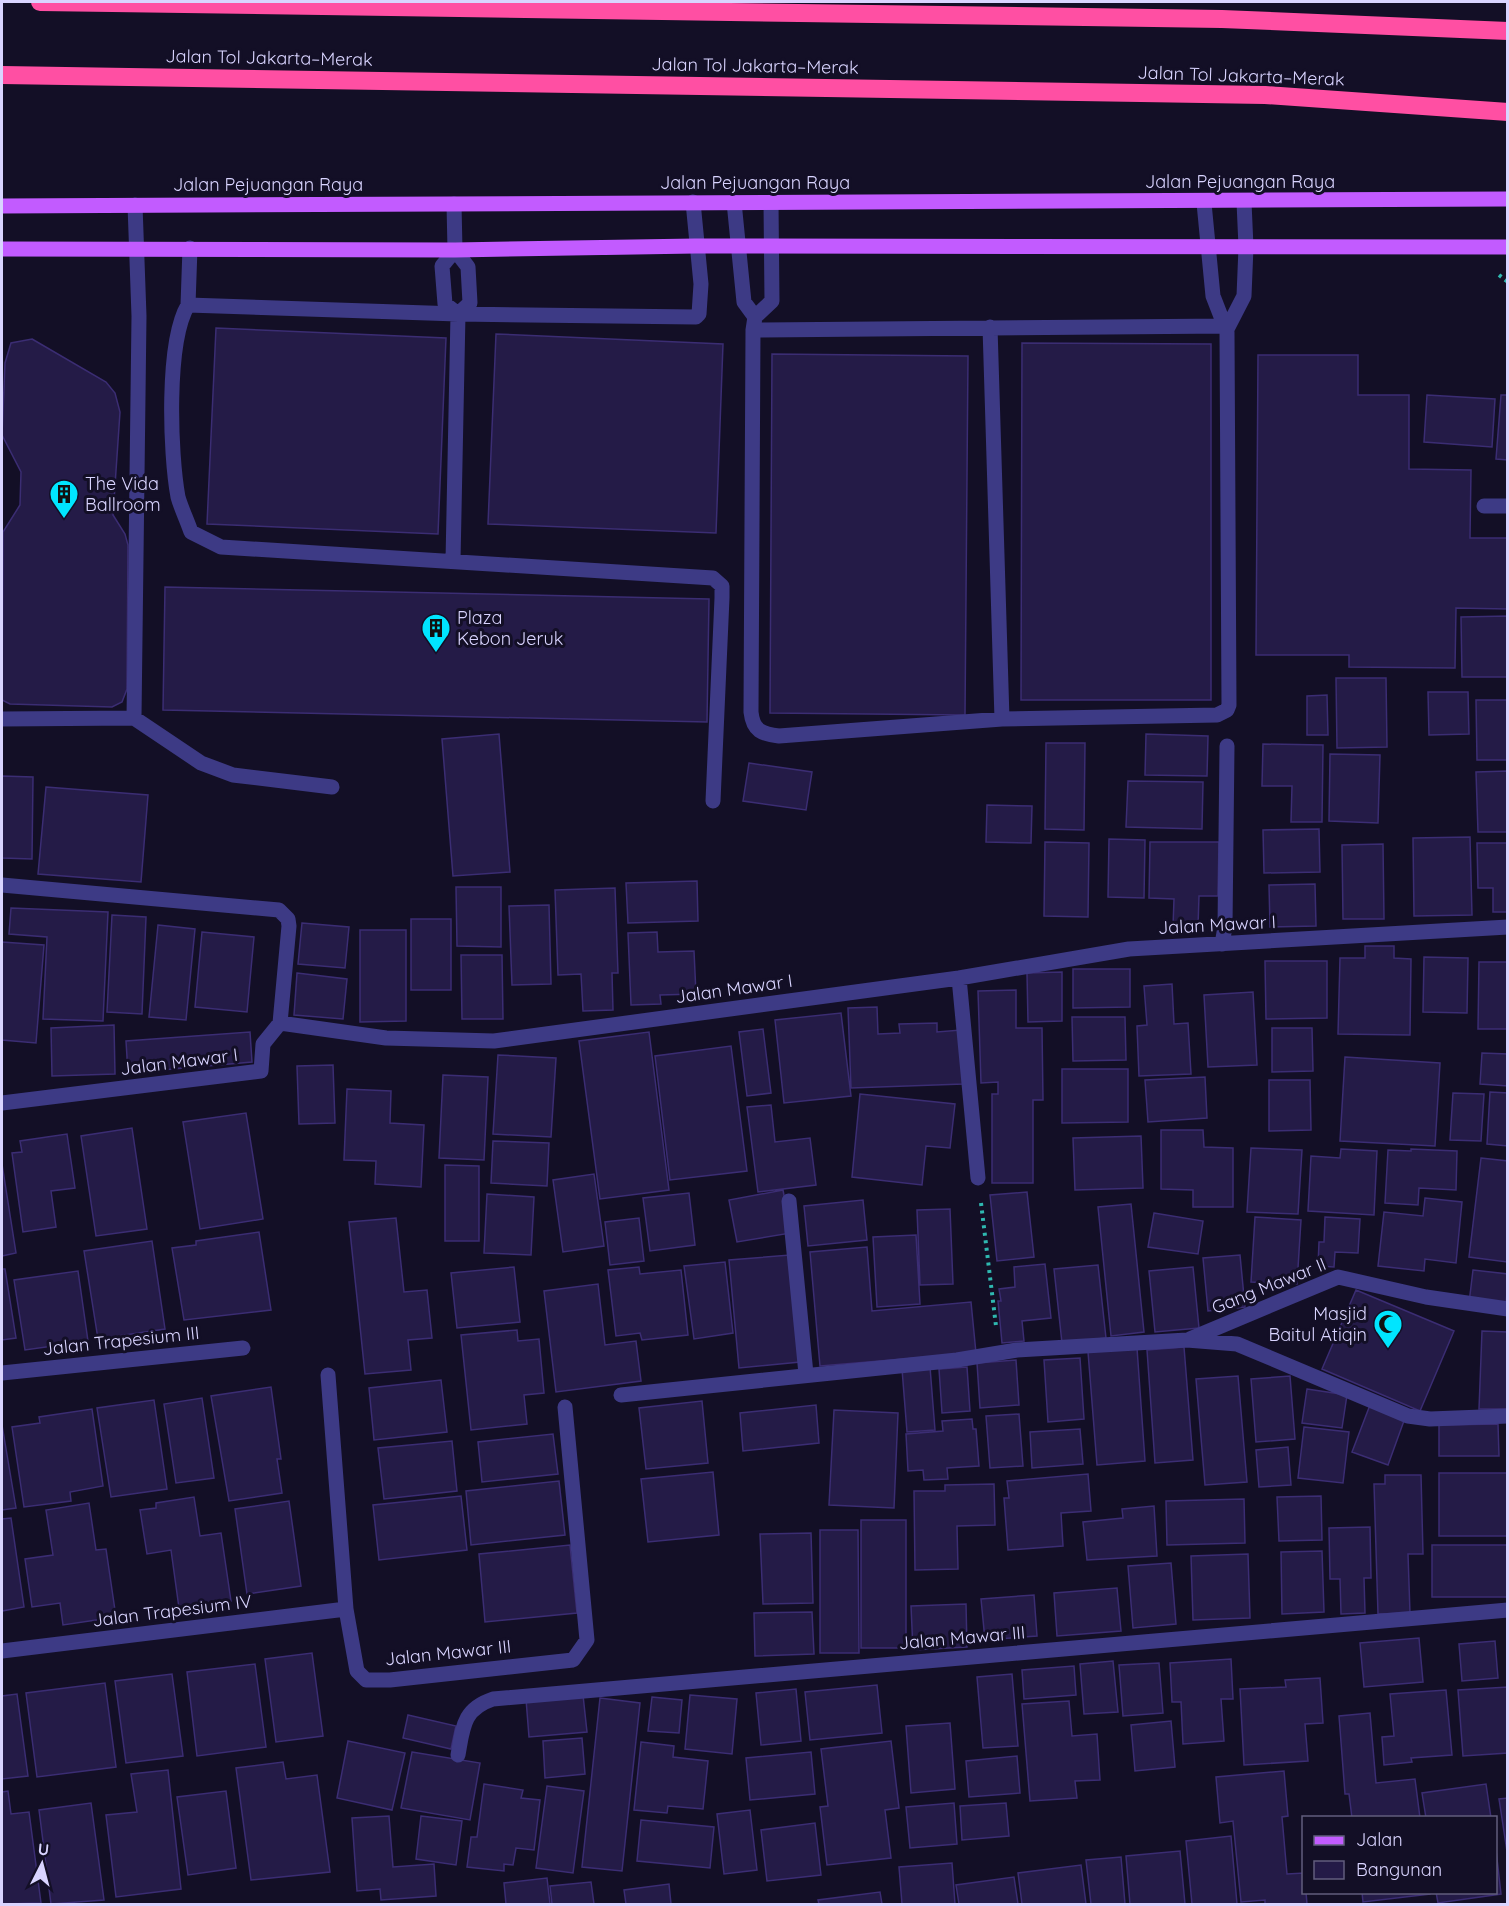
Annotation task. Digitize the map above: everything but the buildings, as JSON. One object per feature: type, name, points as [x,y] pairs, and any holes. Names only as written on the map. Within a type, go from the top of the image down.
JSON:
[{"type":"highway","points":[[40,2],[1222,19],[1508,31]]},
{"type":"highway","name":"Jalan Tol Jakarta–Merak","points":[[2,75],[1253,95],[1508,112]]},
{"type":"main road","name":"Jalan Pejuangan Raya","points":[[2,206],[1508,199]]},
{"type":"main road","points":[[2,249],[455,250],[695,246],[1508,247]]},
{"type":"street","points":[[188,305],[458,314],[696,317],[699,314],[701,284],[695,246],[693,202]]},
{"type":"street","points":[[734,202],[744,302],[754,323],[752,724],[762,734],[779,736],[1002,719],[1217,715],[1227,710],[1229,705],[1227,328],[1213,296],[1204,202]]},
{"type":"street","points":[[1227,328],[1244,296],[1246,247],[1244,202]]},
{"type":"street","points":[[754,323],[772,301],[771,203]]},
{"type":"street","points":[[453,561],[458,314],[470,303],[468,267],[455,250],[454,204]]},
{"type":"street","points":[[134,718],[139,316],[135,205]]},
{"type":"street","points":[[190,248],[188,305],[180,319],[172,375],[178,497],[191,532],[221,548],[713,578],[722,586],[713,801]]},
{"type":"street","points":[[455,250],[442,266],[445,304],[458,314]]},
{"type":"street","points":[[754,323],[1227,328]]},
{"type":"street","points":[[990,327],[1002,719]]},
{"type":"street","points":[[1484,506],[1508,506]]},
{"type":"street","points":[[2,719],[134,718],[201,763],[234,775],[332,787]]},
{"type":"street","points":[[1222,944],[1225,927],[1227,746]]},
{"type":"street","points":[[2,885],[279,910],[288,919],[289,926],[280,1023]]},
{"type":"street","name":"Jalan Mawar I","points":[[2,1103],[261,1071],[263,1044],[280,1023],[386,1038],[494,1041],[959,978],[1129,950],[1508,927]]},
{"type":"street","points":[[959,978],[978,1178]]},
{"type":"street","points":[[789,1201],[806,1374]]},
{"type":"street","name":"Gang Mawar II","points":[[1187,1340],[1338,1277],[1426,1298],[1508,1310]]},
{"type":"street","points":[[621,1395],[957,1360],[999,1353],[1187,1340],[1237,1344],[1408,1416],[1430,1419],[1508,1416]]},
{"type":"street","name":"Jalan Trapesium III","points":[[2,1373],[243,1348]]},
{"type":"street","points":[[328,1376],[346,1609]]},
{"type":"street","name":"Jalan Mawar III","points":[[346,1609],[357,1671],[366,1680],[390,1680],[573,1660],[587,1640],[565,1407]]},
{"type":"street","name":"Jalan Trapesium IV","points":[[2,1651],[346,1609]]},
{"type":"street","name":"Jalan Mawar III","points":[[458,1755],[465,1720],[477,1704],[493,1699],[1508,1610]]},
{"type":"path","points":[[1499,275],[1508,282]]},
{"type":"path","points":[[978,1178],[999,1353]]},
{"type":"place","name":"The Vida Ballroom","points":[[64,520]]},
{"type":"place","name":"Plaza Kebon Jeruk","points":[[436,654]]},
{"type":"place","name":"Masjid Baitul Atiqin","points":[[1388,1350]]}]
